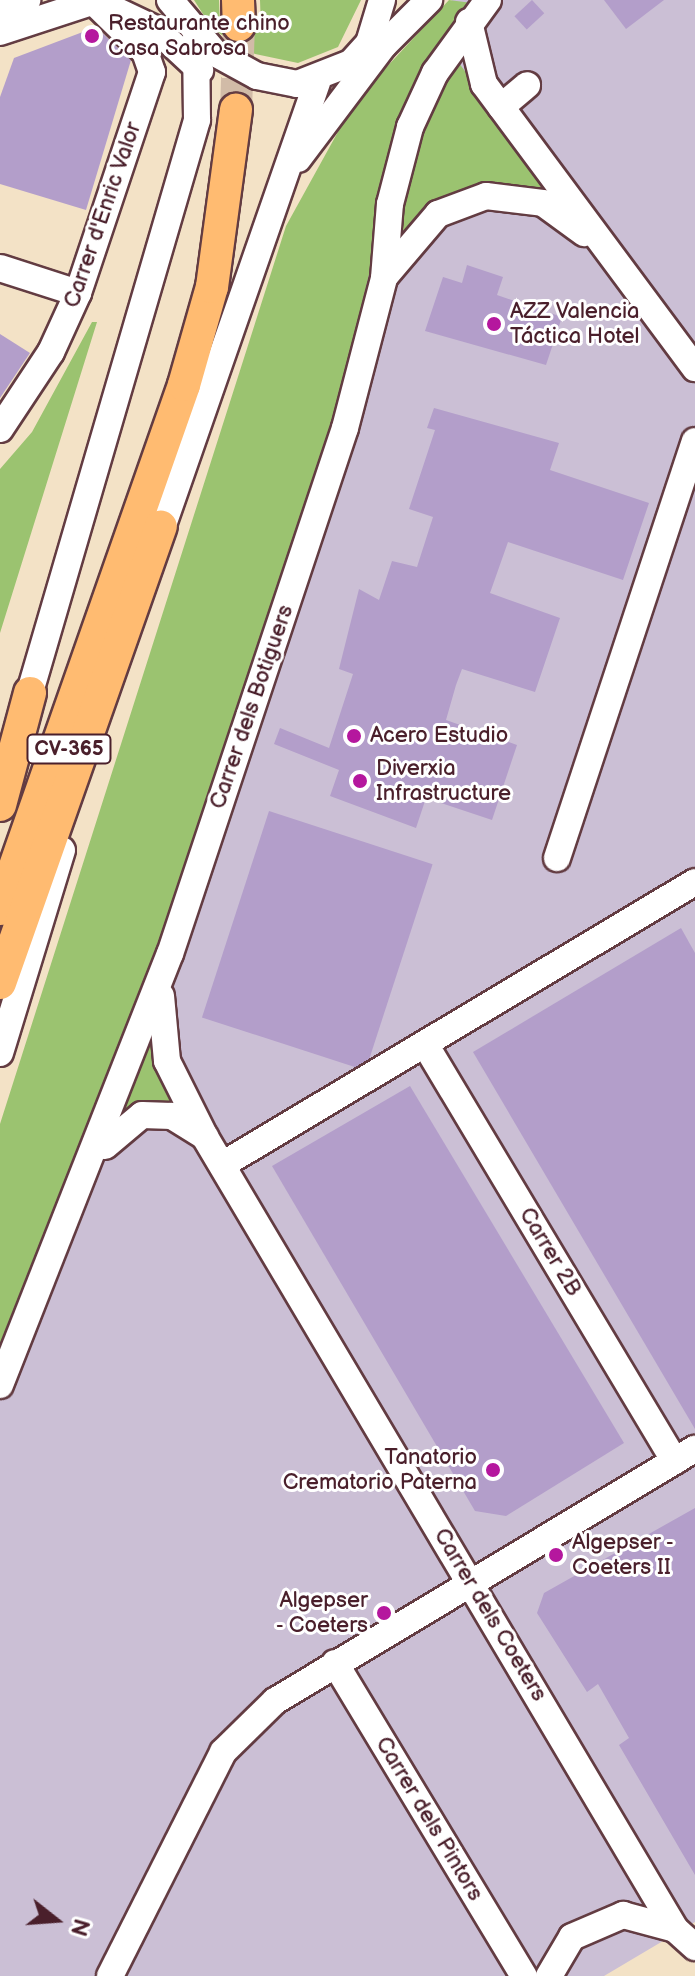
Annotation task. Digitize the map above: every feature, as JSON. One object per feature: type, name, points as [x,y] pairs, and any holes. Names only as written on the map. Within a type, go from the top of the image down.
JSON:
[{"type":"main road","name":"CV-365","points":[[0,976],[149,524],[212,287],[236,110]]},
{"type":"main road","points":[[0,983],[149,524]]},
{"type":"main road","name":"CV-365","points":[[0,909],[149,524]]},
{"type":"main road","points":[[0,805],[30,693]]},
{"type":"street","points":[[6,14],[99,2],[182,19],[257,76],[317,82],[351,63],[381,9],[407,0]]},
{"type":"street","points":[[291,169],[384,45],[429,0]]},
{"type":"street","name":"Carrer dels Botiguers","points":[[0,1385],[85,1181],[170,954],[345,428],[384,278],[390,204],[410,127],[469,22],[488,0]]},
{"type":"street","points":[[99,2],[157,30],[200,70]]},
{"type":"street","name":"Carrer d'Enric Valor","points":[[0,429],[51,352],[78,293],[152,72],[145,52],[99,2]]},
{"type":"street","points":[[0,789],[197,120],[200,70],[182,19]]},
{"type":"street","points":[[469,22],[471,54],[501,107],[695,368]]},
{"type":"street","points":[[0,1053],[149,524],[291,169],[317,82]]},
{"type":"street","points":[[501,107],[527,85]]},
{"type":"street","points":[[384,278],[438,214],[486,196],[543,203],[602,246]]},
{"type":"street","points":[[0,268],[78,293]]},
{"type":"street","points":[[557,858],[695,441]]},
{"type":"street","points":[[222,1165],[694,885]]},
{"type":"street","name":"Carrer dels Coeters","points":[[170,954],[160,1037],[205,1137],[687,1935]]},
{"type":"street","name":"Carrer 2B","points":[[425,1044],[685,1455]]},
{"type":"street","name":"Carrer dels Coeters","points":[[85,1181],[128,1120],[172,1116],[205,1137]]},
{"type":"street","points":[[110,1976],[223,1752],[275,1701],[685,1455]]},
{"type":"street","name":"Carrer dels Pintors","points":[[335,1663],[524,1976]]},
{"type":"street","points":[[549,1976],[572,1937],[596,1922],[623,1915],[687,1935]]},
{"type":"shaded area","points":[[452,0],[695,0],[695,1922],[604,1976],[0,1976],[0,1289]]},
{"type":"green space","points":[[194,0],[219,0],[220,27],[261,29],[260,0],[361,0],[338,47],[298,63],[246,52],[212,28]]},
{"type":"green space","points":[[449,0],[472,3],[373,258],[338,403],[151,965],[0,1350],[0,1124],[286,226],[355,101]]},
{"type":"green space","points":[[456,59],[556,195],[422,214],[398,236],[420,135]]},
{"type":"green space","points":[[92,322],[97,322],[0,633],[0,469],[32,432]]},
{"type":"green space","points":[[149,1037],[179,1105],[120,1113]]},
{"type":"building","points":[[532,0],[544,13],[527,30],[514,16]]},
{"type":"building","points":[[604,0],[664,0],[626,29]]},
{"type":"building","points":[[96,27],[131,60],[86,210],[0,184],[0,97],[14,58]]},
{"type":"building","name":"AZZ Valencia Táctica Hotel","points":[[467,265],[503,277],[497,295],[562,317],[546,365],[425,331],[443,277],[462,283]]},
{"type":"building","points":[[0,334],[30,353],[0,398]]},
{"type":"building","points":[[434,408],[559,443],[550,470],[649,503],[623,580],[508,542],[490,593],[560,618],[535,692],[462,669],[456,685],[446,720],[517,745],[492,820],[426,798],[416,828],[330,796],[339,770],[274,744],[280,728],[329,748],[353,674],[339,669],[359,589],[379,600],[392,561],[417,567],[433,517],[409,509],[435,430],[427,428]]},
{"type":"building","points":[[269,811],[433,864],[366,1071],[202,1017]]},
{"type":"building","points":[[681,928],[695,953],[695,1429],[473,1052]]},
{"type":"building","points":[[410,1086],[624,1443],[506,1516],[475,1511],[272,1166]]},
{"type":"building","points":[[695,1508],[695,1875],[619,1745],[629,1738],[598,1684],[587,1692],[537,1613],[544,1593]]},
{"type":"tunnel","points":[[236,110],[239,25]]},
{"type":"place","name":"Restaurante chino Casa Sabrosa","points":[[92,36]]},
{"type":"place","name":"AZZ Valencia Táctica Hotel","points":[[494,324]]},
{"type":"place","name":"Acero Estudio","points":[[354,736]]},
{"type":"place","name":"Diverxia Infrastructure","points":[[360,781]]},
{"type":"place","name":"Tanatorio Crematorio Paterna","points":[[493,1470]]},
{"type":"place","name":"Algepser - Coeters II","points":[[556,1555]]},
{"type":"place","name":"Algepser - Coeters","points":[[384,1613]]}]
